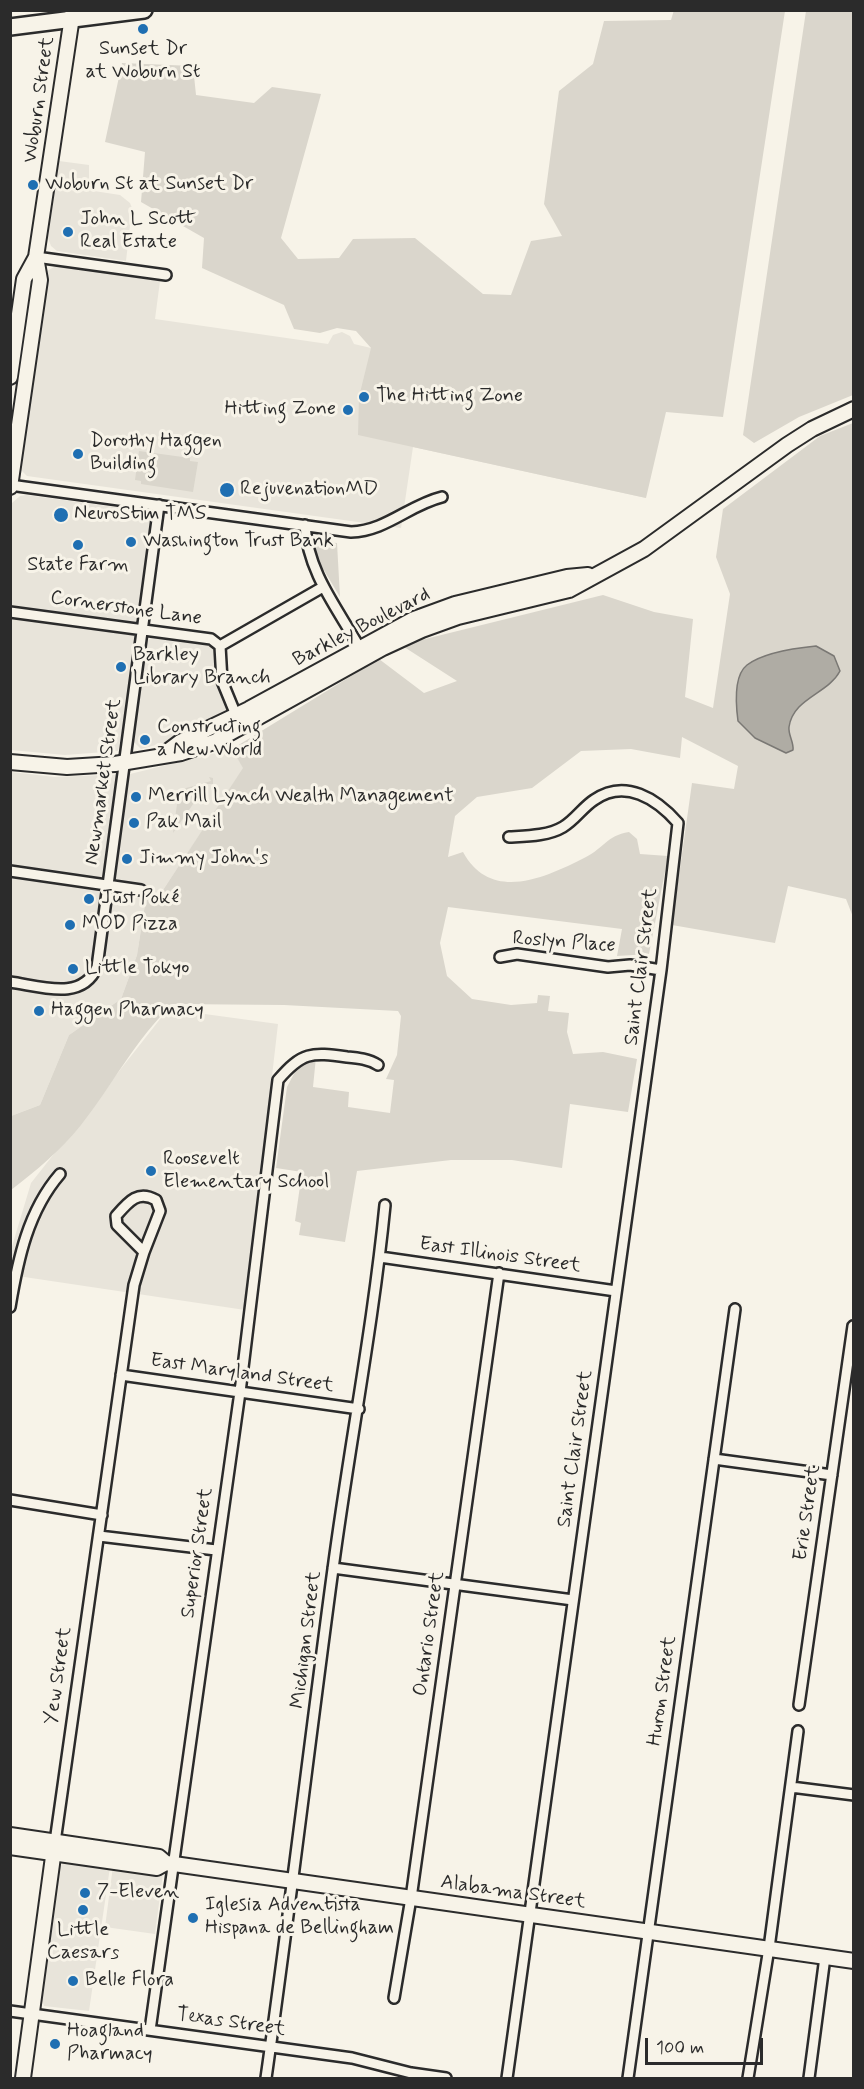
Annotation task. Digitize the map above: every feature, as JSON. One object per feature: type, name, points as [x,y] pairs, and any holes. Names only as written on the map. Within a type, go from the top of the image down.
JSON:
[{"type":"main road","points":[[10,27],[72,15],[144,10]]},
{"type":"main road","name":"Woburn Street","points":[[11,486],[40,280],[36,257],[72,15]]},
{"type":"main road","name":"Woburn Street","points":[[10,377],[24,279],[36,257]]},
{"type":"main road","name":"Barkley Boulevard","points":[[10,762],[67,767],[124,762],[162,755],[180,742],[239,722],[363,653],[414,619],[455,604],[567,578],[593,575],[644,549],[812,429],[854,410]]},
{"type":"main road","name":"Alabama Street","points":[[10,1835],[55,1848]]},
{"type":"main road","name":"Alabama Street","points":[[10,1847],[55,1848],[159,1857],[170,1864],[854,1961]]},
{"type":"main road","name":"Yew Street","points":[[23,2079],[55,1848]]},
{"type":"street","points":[[36,257],[166,275]]},
{"type":"street","points":[[11,486],[364,531],[379,527],[430,500],[442,497]]},
{"type":"street","name":"Newmarket Street","points":[[10,982],[68,990],[77,988],[93,978],[97,967],[159,505]]},
{"type":"street","points":[[305,525],[306,547],[323,587],[363,653]]},
{"type":"street","points":[[220,646],[323,587]]},
{"type":"street","name":"Cornerstone Lane","points":[[10,612],[211,639],[220,646],[222,681],[239,722]]},
{"type":"street","name":"Saint Clair Street","points":[[507,2079],[661,970],[678,823],[667,810],[649,796],[624,789],[596,798],[563,827],[538,834],[509,837]]},
{"type":"street","points":[[10,871],[141,890]]},
{"type":"street","name":"Roslyn Place","points":[[500,957],[517,954],[608,968],[630,965],[661,970]]},
{"type":"street","name":"Superior Street","points":[[150,2030],[170,1864],[240,1392],[278,1080],[291,1065],[310,1053],[367,1059],[378,1065]]},
{"type":"street","points":[[10,1307],[19,1252],[39,1201],[60,1174]]},
{"type":"street","name":"Yew Street","points":[[55,1848],[136,1280],[160,1211],[156,1200],[147,1194],[139,1195],[116,1216],[117,1225],[144,1252]]},
{"type":"street","name":"Michigan Street","points":[[266,2079],[333,1568],[359,1408],[385,1205]]},
{"type":"street","name":"East Illinois Street","points":[[380,1257],[616,1291]]},
{"type":"street","name":"Ontario Street","points":[[394,1998],[411,1898],[499,1273]]},
{"type":"street","name":"Huron Street","points":[[628,2079],[735,1309]]},
{"type":"street","name":"Erie Street","points":[[799,1705],[853,1326]]},
{"type":"street","name":"East Maryland Street","points":[[121,1375],[359,1408]]},
{"type":"street","points":[[714,1460],[832,1475]]},
{"type":"street","points":[[10,1500],[102,1515]]},
{"type":"street","points":[[99,1536],[216,1550]]},
{"type":"street","points":[[333,1568],[573,1600]]},
{"type":"street","points":[[748,2079],[769,1948],[798,1731]]},
{"type":"street","points":[[791,1787],[854,1794]]},
{"type":"street","points":[[809,2079],[825,1957]]},
{"type":"street","name":"Texas Street","points":[[10,2011],[352,2058],[446,2079]]},
{"type":"street","points":[[385,2079],[386,2067]]},
{"type":"shaded area","points":[[674,10],[785,11],[723,417],[666,412],[646,498],[358,435],[359,397],[371,348],[356,331],[337,328],[320,333],[294,329],[284,305],[202,268],[204,238],[141,202],[145,152],[105,142],[122,63],[193,66],[196,95],[254,103],[272,87],[321,94],[281,238],[298,259],[339,258],[353,239],[415,238],[483,294],[511,295],[531,241],[562,236],[544,204],[559,91],[593,64],[604,21],[671,20]]},
{"type":"shaded area","points":[[806,11],[853,11],[853,395],[799,417],[754,443],[743,435]]},
{"type":"shaded area","points":[[59,161],[89,165],[89,188],[94,191],[120,195],[130,203],[132,208],[126,261],[57,251],[51,246],[48,238]]},
{"type":"shaded area","points":[[56,266],[160,281],[155,319],[328,344],[333,335],[342,332],[350,336],[354,344],[371,348],[646,498],[413,447],[401,528],[27,476],[18,467],[45,272]]},
{"type":"shaded area","points":[[853,423],[853,917],[846,899],[788,886],[775,943],[672,925],[692,783],[734,789],[738,766],[682,737],[680,758],[631,749],[581,751],[532,788],[477,797],[455,816],[448,857],[463,852],[475,868],[488,877],[503,882],[520,882],[570,865],[592,854],[615,836],[629,832],[637,839],[640,854],[668,856],[649,954],[617,956],[622,929],[448,907],[440,943],[447,976],[472,999],[511,1005],[537,1003],[538,995],[550,996],[548,1011],[569,1013],[567,1032],[573,1054],[603,1052],[637,1059],[628,1112],[570,1104],[562,1168],[512,1160],[451,1160],[357,1171],[345,1242],[299,1235],[301,1223],[295,1221],[302,1172],[276,1168],[287,1087],[297,1068],[316,1057],[313,1087],[349,1092],[348,1107],[390,1113],[394,1080],[386,1079],[397,1055],[401,1016],[398,1011],[284,1005],[173,1004],[147,1032],[73,1134],[48,1160],[11,1190],[11,1116],[40,1105],[69,1035],[121,999],[137,955],[146,898],[163,890],[243,768],[232,749],[379,659],[424,693],[457,681],[401,645],[603,595],[654,612],[693,619],[685,697],[713,708],[730,594],[716,557],[723,509],[820,436]]},
{"type":"shaded area","points":[[139,451],[190,458],[190,461],[198,462],[193,492],[141,484],[141,481],[135,480]]},
{"type":"shaded area","points":[[20,496],[144,511],[151,515],[153,522],[137,622],[131,624],[11,607],[10,517],[12,503]]},
{"type":"shaded area","points":[[318,541],[337,543],[340,597],[319,562],[315,545]]},
{"type":"shaded area","points":[[10,616],[136,636],[127,709],[118,751],[65,755],[11,750]]},
{"type":"shaded area","points":[[154,635],[210,643],[216,647],[221,692],[229,714],[185,737],[141,749],[132,740],[146,642]]},
{"type":"shaded area","points":[[816,646],[834,656],[840,671],[835,679],[797,709],[789,727],[793,750],[786,753],[755,738],[738,721],[736,692],[739,676],[747,665],[762,657],[790,649]]},
{"type":"shaded area","points":[[232,749],[244,768],[163,890],[146,898],[137,955],[121,999],[69,1035],[40,1105],[11,1116],[11,772],[55,777],[130,774]]},
{"type":"shaded area","points":[[209,777],[213,778],[213,784],[207,784],[173,833],[179,790],[211,781]]},
{"type":"shaded area","name":"Roosevelt Elementary School","points":[[168,1009],[278,1024],[245,1310],[11,1275],[10,1253],[31,1183]]},
{"type":"shaded area","points":[[67,1861],[110,1867],[89,2011],[44,2006],[42,1999],[60,1866]]},
{"type":"shaded area","points":[[113,1866],[163,1873],[155,1934],[105,1927]]},
{"type":"place","name":"Sunset Dr at Woburn St","points":[[143,29]]},
{"type":"place","name":"Woburn St at Sunset Dr","points":[[33,185]]},
{"type":"place","name":"John L Scott Real Estate","points":[[68,232]]},
{"type":"place","name":"The Hitting Zone","points":[[364,397]]},
{"type":"place","name":"Hitting Zone","points":[[348,410]]},
{"type":"place","name":"Dorothy Haggen Building","points":[[78,454]]},
{"type":"place","name":"RejuvenationMD","points":[[227,490]]},
{"type":"place","name":"NeuroStim TMS","points":[[61,515]]},
{"type":"place","name":"Washington Trust Bank","points":[[131,542]]},
{"type":"place","name":"State Farm","points":[[78,545]]},
{"type":"place","name":"Barkley Library Branch","points":[[121,667]]},
{"type":"place","name":"Constructing a New World","points":[[145,740]]},
{"type":"place","name":"Merrill Lynch Wealth Management","points":[[136,797]]},
{"type":"place","name":"Pak Mail","points":[[134,823]]},
{"type":"place","name":"Jimmy John's","points":[[127,859]]},
{"type":"place","name":"Just Poké","points":[[89,899]]},
{"type":"place","name":"MOD Pizza","points":[[70,925]]},
{"type":"place","name":"Little Tokyo","points":[[73,969]]},
{"type":"place","name":"Haggen Pharmacy","points":[[39,1011]]},
{"type":"place","name":"Roosevelt Elementary School","points":[[151,1171]]},
{"type":"place","name":"7-Eleven","points":[[85,1893]]},
{"type":"place","name":"Little Caesars","points":[[83,1910]]},
{"type":"place","name":"Iglesia Adventista Hispana de Bellingham","points":[[193,1918]]},
{"type":"place","name":"Belle Flora","points":[[73,1981]]},
{"type":"place","name":"Hoagland Pharmacy","points":[[55,2044]]}]
